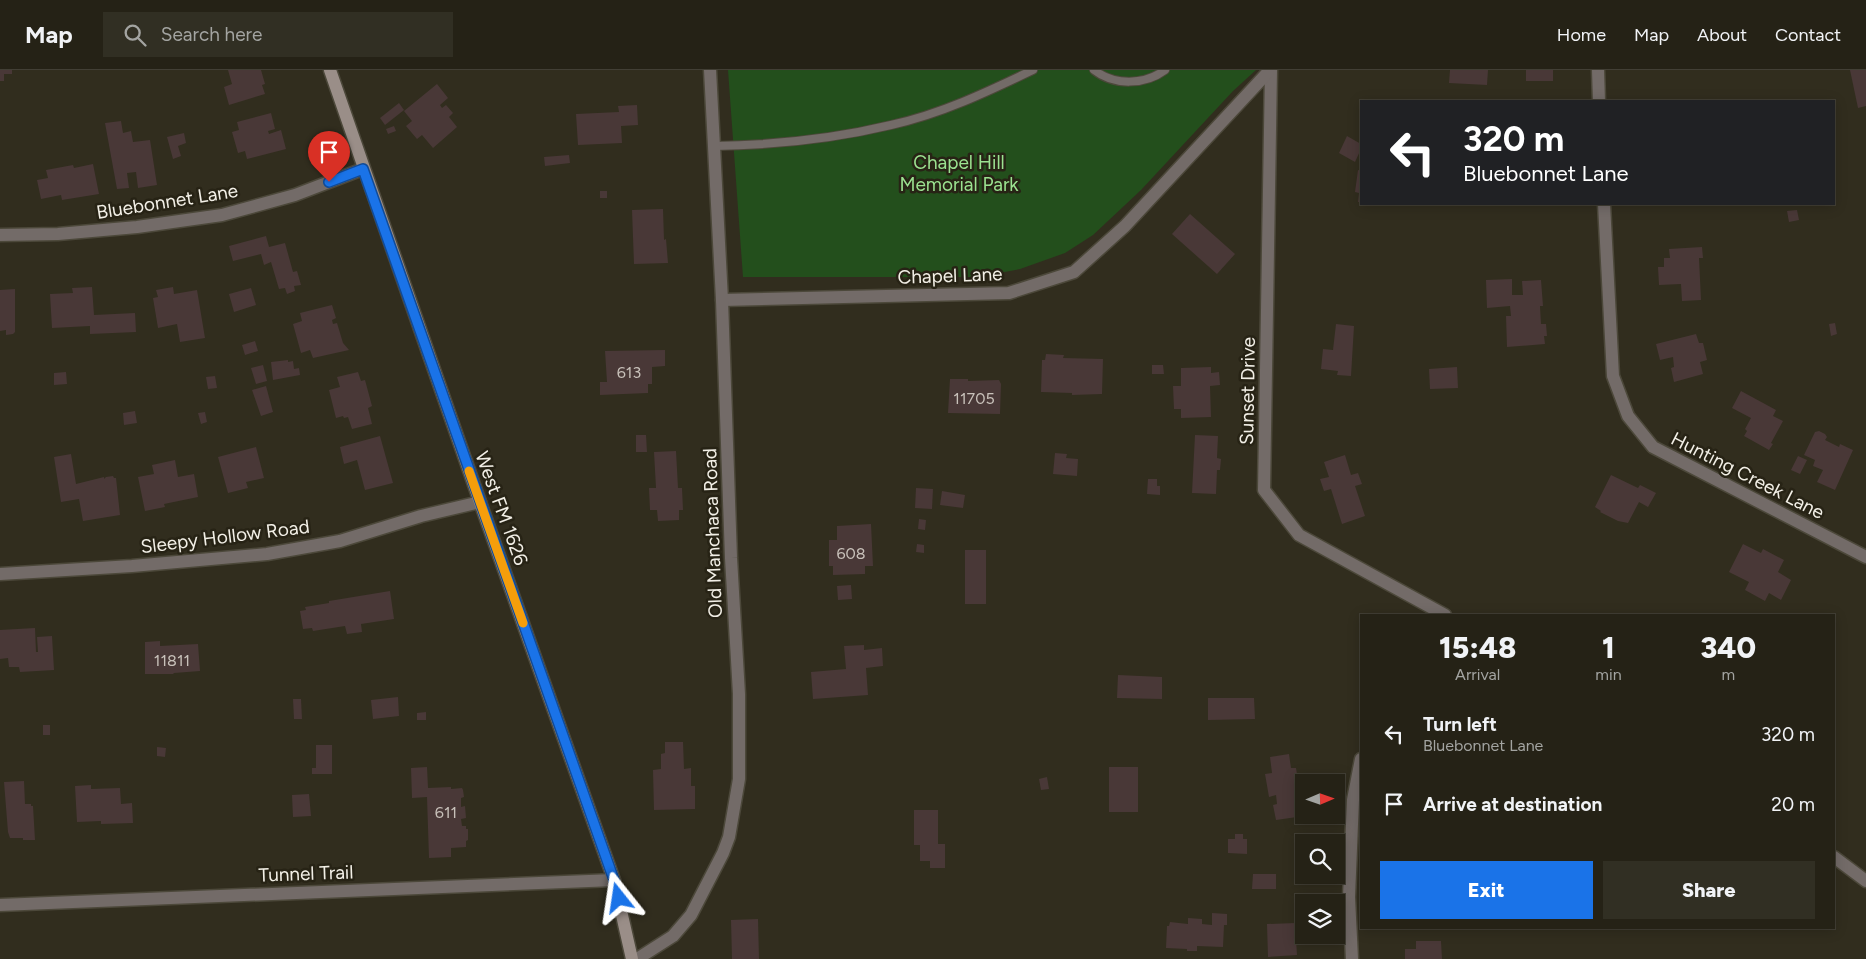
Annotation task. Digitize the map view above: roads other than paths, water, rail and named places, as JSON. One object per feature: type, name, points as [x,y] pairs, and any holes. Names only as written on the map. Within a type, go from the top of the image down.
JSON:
[{"type":"main road","name":"West FM 1626","points":[[330,70],[363,169],[614,880],[632,959]]},
{"type":"street","name":"Old Manchaca Road","points":[[637,959],[673,936],[691,915],[723,853],[729,837],[739,778],[739,694],[730,558],[722,300],[710,70]]},
{"type":"street","name":"Chapel Lane","points":[[722,300],[1008,293],[1074,272],[1125,226],[1271,70]]},
{"type":"street","name":"Sunset Drive","points":[[1271,70],[1264,490],[1299,535],[1443,614]]},
{"type":"street","points":[[1598,70],[1599,100]]},
{"type":"street","name":"Bluebonnet Lane","points":[[0,236],[58,234],[137,227],[222,214],[295,195],[363,169]]},
{"type":"street","name":"Hunting Creek Lane","points":[[1604,205],[1613,376],[1628,416],[1653,448],[1866,556]]},
{"type":"street","name":"Sleepy Hollow Road","points":[[0,574],[132,566],[267,554],[340,540],[421,516],[480,502]]},
{"type":"street","points":[[1352,959],[1349,897],[1353,800],[1360,764]]},
{"type":"street","points":[[1835,858],[1866,881]]},
{"type":"street","name":"Tunnel Trail","points":[[0,904],[614,880]]},
{"type":"lane","points":[[714,146],[790,143],[892,125],[979,96],[1033,70]]},
{"type":"lane","points":[[1094,70],[1099,74],[1118,81],[1138,82],[1158,76],[1165,70]]},
{"type":"park label","name":"Chapel Hill Memorial Park","points":[[959,173]]}]
